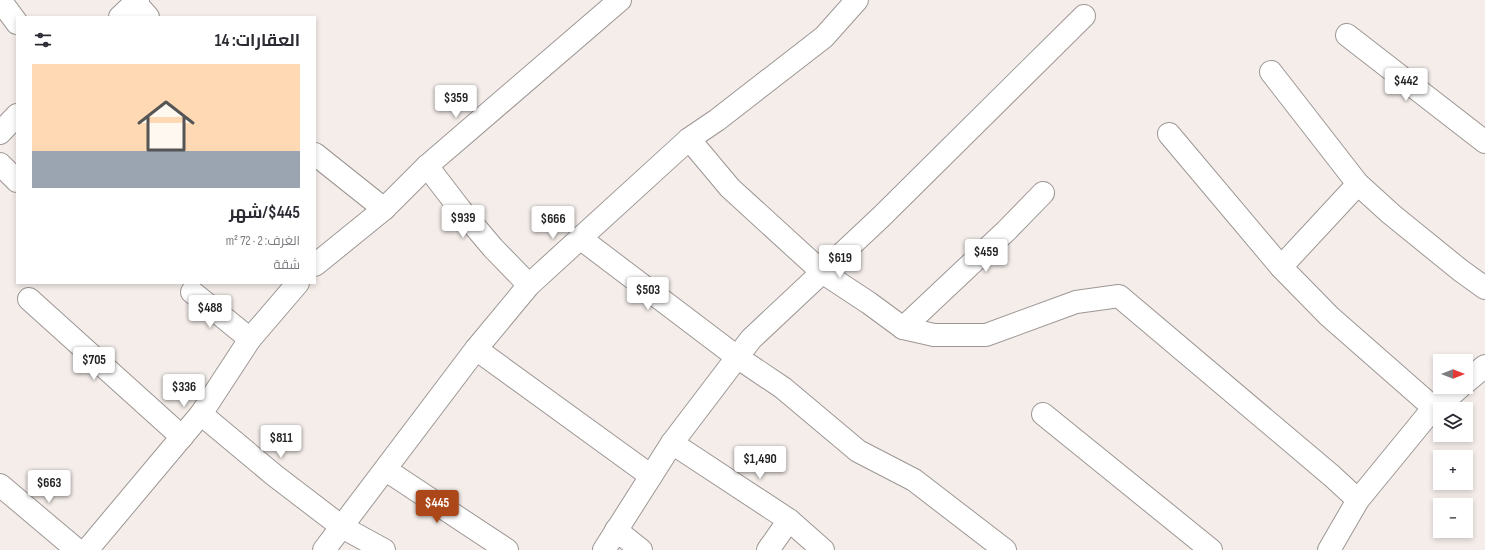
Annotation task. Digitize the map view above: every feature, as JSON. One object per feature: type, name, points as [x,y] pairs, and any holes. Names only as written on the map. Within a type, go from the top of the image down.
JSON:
[{"type":"street","points":[[316,264],[384,209],[427,166],[620,0]]},
{"type":"street","points":[[324,550],[476,349],[529,285],[689,140],[717,120],[824,36],[857,0]]},
{"type":"street","points":[[604,550],[672,443],[751,339],[881,218],[1084,16]]},
{"type":"street","points":[[1347,35],[1485,142]]},
{"type":"street","points":[[1271,72],[1358,184],[1402,223],[1460,270],[1485,288]]},
{"type":"street","points":[[0,133],[16,116]]},
{"type":"street","points":[[1169,134],[1281,267],[1329,316],[1433,407]]},
{"type":"street","points":[[689,140],[730,188],[822,272],[904,328],[934,335],[986,335],[1076,302],[1119,296],[1358,500]]},
{"type":"street","points":[[316,155],[384,209]]},
{"type":"street","points":[[0,164],[16,179]]},
{"type":"street","points":[[427,166],[460,209],[493,248],[529,285]]},
{"type":"street","points":[[1281,267],[1358,184]]},
{"type":"street","points":[[904,328],[1043,194]]},
{"type":"street","points":[[580,238],[737,357],[783,388],[858,451],[914,480],[1005,550]]},
{"type":"street","points":[[87,550],[201,414],[250,340],[297,284]]},
{"type":"street","points":[[192,292],[250,340]]},
{"type":"street","points":[[29,299],[182,437]]},
{"type":"street","points":[[476,349],[651,476]]},
{"type":"street","points":[[1473,376],[1485,366]]},
{"type":"street","points":[[1443,402],[1452,394]]},
{"type":"street","points":[[1330,550],[1358,500],[1426,416],[1433,411]]},
{"type":"street","points":[[201,414],[274,475],[342,527],[384,550]]},
{"type":"street","points":[[1043,414],[1211,550]]},
{"type":"street","points":[[672,443],[789,520],[823,550]]},
{"type":"street","points":[[386,470],[507,550]]},
{"type":"street","points":[[0,485],[78,550]]},
{"type":"street","points":[[768,550],[789,520]]},
{"type":"street","points":[[616,530],[641,550]]}]
